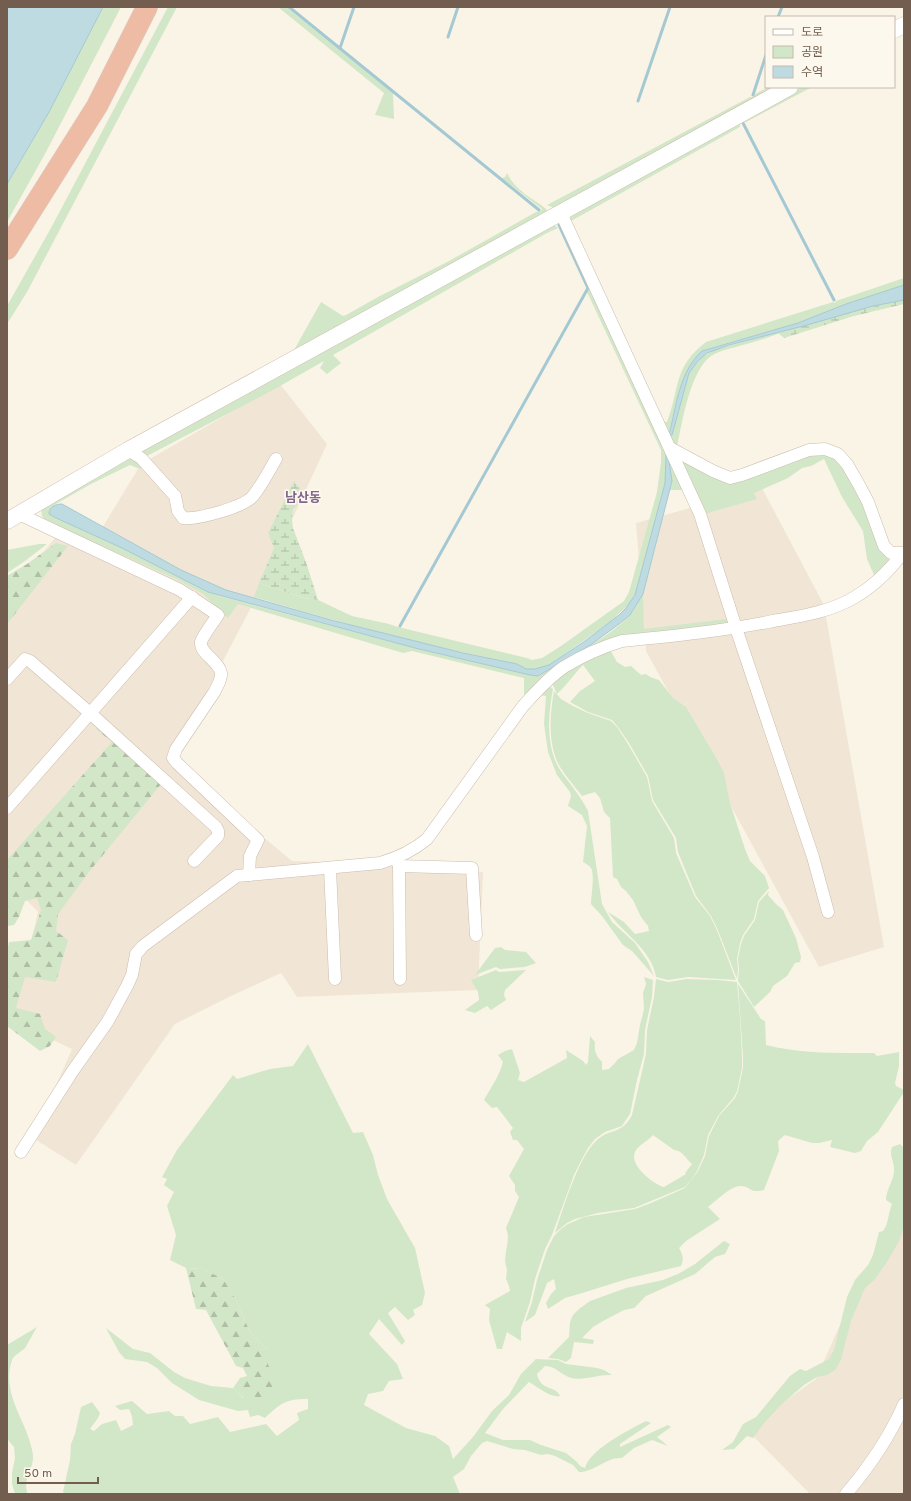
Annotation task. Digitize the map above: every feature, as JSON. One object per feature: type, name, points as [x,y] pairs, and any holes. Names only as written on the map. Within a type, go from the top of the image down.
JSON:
[{"type":"highway","points":[[7,249],[97,106],[147,7]]},
{"type":"main road","points":[[895,30],[904,25]]},
{"type":"main road","points":[[13,518],[128,450],[788,88]]},
{"type":"street","points":[[561,213],[700,514],[736,628],[813,857],[828,912]]},
{"type":"street","points":[[670,448],[713,471],[730,478],[809,450],[825,449],[838,454],[847,464],[868,502],[884,546],[891,553],[903,554]]},
{"type":"street","points":[[128,450],[141,458],[175,496],[178,511],[183,518],[190,519],[224,511],[252,497],[276,459]]},
{"type":"street","points":[[13,518],[174,586],[218,615],[201,642],[202,648],[216,663],[221,673],[216,691],[176,749],[173,758],[258,840],[250,856],[250,875]]},
{"type":"street","points":[[397,862],[427,839],[523,706],[564,667],[608,645],[622,641],[736,628],[813,614],[854,597],[878,581],[903,554]]},
{"type":"street","points":[[7,808],[192,597]]},
{"type":"street","points":[[7,679],[25,659],[30,661],[216,827],[218,836],[194,861]]},
{"type":"street","points":[[397,862],[400,979]]},
{"type":"street","points":[[21,1152],[72,1072],[108,1021],[132,976],[136,954],[143,946],[237,876],[397,862],[472,868],[476,935]]},
{"type":"street","points":[[330,868],[335,979]]},
{"type":"street","points":[[846,1494],[868,1466],[895,1422],[904,1404]]},
{"type":"shaded area","points":[[280,384],[327,444],[256,598],[171,760],[292,861],[394,864],[483,872],[478,990],[297,997],[281,973],[175,1024],[76,1165],[33,1138],[72,1049],[12,1021],[38,912],[7,880],[7,598],[65,525],[102,528],[141,464]]},
{"type":"shaded area","points":[[762,488],[824,605],[884,947],[819,967],[646,651],[636,523]]},
{"type":"shaded area","points":[[904,1211],[904,1494],[810,1494],[746,1429],[816,1379],[838,1329]]},
{"type":"green space","points":[[103,7],[121,7],[46,152],[7,222],[7,184],[49,112]]},
{"type":"green space","points":[[168,7],[177,7],[27,292],[7,324],[7,306],[51,228]]},
{"type":"green space","points":[[278,7],[286,7],[393,93],[394,119],[375,115],[384,93]]},
{"type":"green space","points":[[766,88],[778,88],[554,208],[547,205],[750,97],[753,97],[755,94]]},
{"type":"green space","points":[[800,88],[810,88],[740,124],[740,127],[571,221],[571,217],[574,212]]},
{"type":"green space","points":[[507,173],[518,188],[545,208],[548,212],[294,350],[321,302],[343,316],[346,315],[449,261],[536,212],[541,211],[542,209],[502,178],[505,177]]},
{"type":"green space","points":[[559,222],[686,490],[670,490],[672,480],[666,455],[665,482],[635,595],[631,602],[610,622],[549,665],[535,669],[526,669],[517,664],[385,634],[254,597],[259,583],[304,598],[318,600],[352,616],[532,660],[542,658],[561,646],[624,601],[629,592],[657,492],[661,450],[587,292],[589,288]]},
{"type":"green space","points":[[553,224],[558,228],[333,355],[341,363],[327,374],[320,368],[324,361],[273,390],[145,457],[142,453],[144,449]]},
{"type":"green space","points":[[904,278],[904,285],[846,304],[798,323],[707,349],[691,366],[680,387],[669,434],[672,435],[689,373],[702,357],[714,350],[777,332],[778,334],[718,352],[704,363],[692,385],[684,412],[677,447],[670,443],[660,421],[667,422],[683,369],[695,351],[706,342],[833,302],[835,303],[836,301]]},
{"type":"green space","points":[[904,300],[904,304],[854,316],[784,338],[777,332],[872,307]]},
{"type":"green space","points":[[808,453],[833,456],[857,487],[890,559],[889,563],[873,582],[874,575],[867,559],[863,531],[842,497],[824,459],[811,466],[802,468],[788,478],[754,493],[757,499],[704,514],[682,464],[682,461],[724,479]]},
{"type":"green space","points":[[127,458],[135,459],[143,467],[140,469],[130,465],[91,484],[56,504],[49,511],[49,514],[122,548],[208,592],[223,597],[415,648],[538,676],[586,649],[620,625],[631,614],[643,594],[644,629],[726,619],[728,624],[612,641],[524,698],[524,678],[412,651],[403,653],[238,604],[228,618],[203,594],[178,580],[46,521],[42,516],[41,508]]},
{"type":"green space","points":[[294,481],[302,492],[304,498],[293,509],[293,528],[318,600],[304,598],[259,583],[274,548],[268,533]]},
{"type":"green space","points":[[56,543],[68,546],[7,624],[7,576],[27,564]]},
{"type":"green space","points":[[47,544],[7,573],[7,550]]},
{"type":"green space","points":[[609,648],[617,662],[625,667],[631,666],[641,675],[646,674],[659,680],[673,698],[686,707],[724,773],[730,803],[750,861],[765,876],[769,888],[758,901],[754,919],[743,935],[740,943],[737,959],[737,979],[717,928],[711,916],[696,896],[678,852],[676,838],[653,800],[648,776],[629,743],[612,720],[588,712],[570,702],[580,691],[595,681],[583,665],[557,694],[552,683],[563,671]]},
{"type":"green space","points":[[549,686],[553,689],[549,721],[550,743],[557,764],[562,773],[588,811],[602,904],[612,922],[635,943],[648,962],[654,976],[632,951],[623,945],[602,916],[591,904],[593,880],[592,871],[589,866],[583,862],[587,826],[582,815],[568,806],[571,796],[570,792],[557,775],[548,752],[544,724],[546,696],[539,695]]},
{"type":"green space","points":[[554,691],[561,699],[573,706],[611,721],[617,727],[628,744],[647,777],[652,801],[674,838],[676,853],[695,897],[710,916],[716,928],[736,980],[688,977],[668,980],[656,977],[649,958],[608,912],[624,922],[635,934],[649,931],[648,926],[641,917],[633,900],[621,887],[617,879],[613,877],[610,818],[604,812],[600,798],[595,792],[582,796],[565,775],[557,761],[551,735]]},
{"type":"green space","points":[[100,724],[162,783],[89,872],[58,914],[56,931],[68,940],[56,982],[25,977],[16,1008],[40,1014],[45,1029],[56,1037],[50,1046],[40,1051],[7,1026],[7,953],[9,942],[31,940],[41,910],[37,898],[25,901],[19,917],[14,925],[7,926],[7,860],[112,742],[96,729]]},
{"type":"green space","points":[[769,891],[768,895],[783,910],[796,938],[801,957],[800,962],[795,963],[787,976],[773,986],[770,992],[754,1007],[738,981],[738,959],[744,936],[755,920],[759,902]]},
{"type":"green space","points":[[501,947],[505,950],[526,952],[536,963],[525,967],[500,969],[496,967],[475,975],[495,948]]},
{"type":"green space","points":[[496,970],[499,972],[526,970],[505,990],[504,995],[506,1000],[491,1010],[487,1006],[475,1013],[465,1010],[479,1000],[478,992],[471,980]]},
{"type":"green space","points":[[644,977],[653,980],[652,997],[645,1030],[644,1054],[630,1114],[622,1126],[605,1132],[595,1139],[588,1148],[574,1175],[552,1235],[545,1249],[521,1328],[521,1341],[507,1332],[502,1349],[497,1349],[489,1320],[490,1309],[485,1305],[510,1291],[506,1279],[507,1269],[505,1264],[508,1238],[506,1228],[519,1197],[515,1191],[515,1185],[509,1176],[524,1149],[517,1140],[513,1140],[510,1132],[513,1128],[497,1107],[492,1108],[484,1100],[497,1077],[503,1062],[498,1055],[512,1049],[520,1073],[518,1080],[524,1082],[567,1058],[566,1050],[583,1061],[586,1065],[588,1062],[590,1036],[595,1042],[596,1053],[602,1062],[602,1070],[609,1069],[618,1059],[634,1050],[637,1043],[644,1009],[643,993],[646,984]]},
{"type":"green space","points":[[656,979],[668,982],[687,979],[737,982],[742,1068],[737,1091],[734,1097],[718,1116],[708,1135],[704,1155],[697,1171],[685,1187],[634,1208],[598,1213],[575,1219],[567,1223],[555,1233],[577,1171],[589,1149],[601,1137],[624,1126],[632,1115],[646,1054],[647,1030]],"holes":[[[653,1135],[674,1150],[682,1153],[692,1164],[685,1173],[686,1174],[664,1187],[648,1178],[635,1163],[634,1157],[636,1150]]]},
{"type":"green space","points":[[738,984],[761,1019],[765,1021],[766,1045],[793,1050],[833,1053],[874,1053],[877,1056],[899,1052],[899,1066],[895,1083],[896,1086],[904,1090],[904,1092],[878,1132],[867,1141],[861,1151],[855,1153],[830,1147],[832,1140],[812,1143],[785,1135],[778,1141],[779,1151],[764,1190],[755,1191],[744,1186],[732,1188],[708,1207],[720,1219],[686,1241],[679,1248],[683,1257],[681,1266],[627,1279],[565,1298],[548,1309],[546,1303],[556,1289],[554,1279],[547,1283],[535,1315],[525,1322],[547,1250],[554,1236],[561,1229],[584,1217],[635,1209],[651,1203],[685,1188],[698,1171],[705,1156],[709,1136],[719,1116],[735,1098],[743,1068]]},
{"type":"green space","points":[[308,1044],[353,1133],[363,1132],[373,1155],[378,1175],[387,1199],[415,1248],[425,1293],[422,1305],[413,1310],[415,1315],[408,1320],[395,1307],[388,1313],[405,1341],[402,1345],[379,1319],[369,1334],[397,1364],[403,1379],[389,1381],[383,1391],[368,1394],[364,1405],[406,1428],[435,1436],[449,1446],[453,1459],[473,1437],[492,1411],[509,1395],[521,1374],[536,1359],[558,1360],[566,1364],[597,1368],[612,1375],[575,1379],[567,1377],[552,1367],[545,1366],[537,1374],[539,1380],[545,1386],[555,1390],[560,1396],[548,1394],[529,1382],[503,1409],[485,1433],[503,1440],[530,1440],[566,1453],[580,1466],[585,1468],[588,1461],[602,1447],[646,1421],[651,1423],[620,1444],[620,1447],[668,1425],[671,1427],[657,1437],[668,1446],[652,1440],[634,1448],[622,1458],[616,1458],[590,1470],[579,1472],[573,1465],[555,1456],[548,1454],[541,1455],[525,1450],[513,1449],[487,1441],[482,1443],[471,1456],[464,1469],[453,1477],[460,1494],[65,1494],[63,1492],[70,1460],[71,1444],[75,1434],[81,1407],[92,1402],[100,1413],[90,1429],[94,1431],[102,1424],[116,1420],[121,1431],[133,1425],[132,1416],[129,1409],[120,1410],[115,1406],[132,1401],[147,1414],[169,1411],[175,1416],[183,1416],[190,1424],[218,1417],[230,1432],[266,1424],[277,1436],[299,1420],[297,1413],[308,1409],[308,1399],[294,1400],[280,1405],[265,1418],[258,1415],[250,1417],[248,1410],[238,1411],[199,1400],[172,1383],[157,1368],[147,1362],[125,1359],[119,1352],[106,1328],[133,1349],[150,1353],[174,1372],[185,1378],[211,1386],[233,1388],[243,1398],[267,1362],[267,1349],[250,1332],[235,1298],[223,1279],[203,1269],[186,1268],[170,1260],[176,1235],[167,1206],[174,1192],[164,1185],[167,1179],[162,1177],[177,1150],[233,1075],[237,1079],[270,1069],[293,1066]]},
{"type":"green space","points":[[900,1144],[904,1148],[904,1226],[899,1241],[887,1262],[875,1279],[865,1288],[851,1321],[841,1360],[835,1370],[827,1375],[817,1377],[804,1385],[782,1404],[765,1422],[753,1438],[747,1436],[734,1449],[722,1450],[733,1442],[743,1424],[756,1417],[790,1376],[800,1369],[806,1371],[829,1359],[834,1350],[847,1297],[855,1280],[868,1265],[873,1255],[879,1232],[883,1231],[886,1225],[892,1204],[886,1200],[887,1192],[894,1173],[891,1150],[892,1147]]},
{"type":"green space","points":[[724,1241],[730,1244],[725,1254],[715,1257],[695,1274],[646,1296],[634,1308],[624,1310],[593,1327],[582,1338],[594,1340],[593,1344],[574,1342],[571,1358],[566,1362],[548,1358],[569,1337],[570,1322],[573,1315],[590,1301],[626,1288],[663,1280],[678,1274],[695,1264]]},
{"type":"green space","points":[[186,1268],[203,1269],[223,1279],[235,1298],[250,1332],[267,1349],[267,1362],[279,1391],[271,1399],[262,1403],[252,1402],[244,1398],[233,1388],[240,1378],[247,1376],[243,1368],[236,1366],[206,1310],[196,1309]]},
{"type":"green space","points":[[37,1327],[25,1348],[13,1358],[9,1373],[12,1397],[30,1443],[33,1455],[26,1485],[27,1494],[15,1494],[12,1484],[12,1473],[15,1458],[14,1447],[8,1440],[7,1431],[7,1345]]},
{"type":"water","points":[[7,7],[103,7],[49,112],[7,184]]},
{"type":"water","points":[[904,285],[904,300],[873,306],[729,345],[707,353],[698,361],[689,373],[672,435],[669,435],[676,402],[683,379],[694,359],[702,351],[798,323],[846,304]]},
{"type":"water","points":[[666,455],[668,455],[672,481],[643,594],[630,615],[619,624],[592,644],[538,676],[415,648],[208,592],[122,548],[49,514],[50,509],[53,506],[62,504],[181,570],[226,590],[331,620],[463,653],[517,664],[526,669],[535,669],[549,665],[585,641],[619,615],[635,595],[665,483]]},
{"type":"waterway","points":[[289,7],[539,210]]},
{"type":"waterway","points":[[340,48],[354,7]]},
{"type":"waterway","points":[[448,37],[458,7]]},
{"type":"waterway","points":[[638,101],[670,7]]},
{"type":"waterway","points":[[778,16],[782,7]]},
{"type":"waterway","points":[[753,95],[765,58]]},
{"type":"waterway","points":[[743,123],[834,300]]},
{"type":"waterway","points":[[400,626],[588,288],[559,225]]},
{"type":"district","name":"남산동","points":[[303,497]]}]
